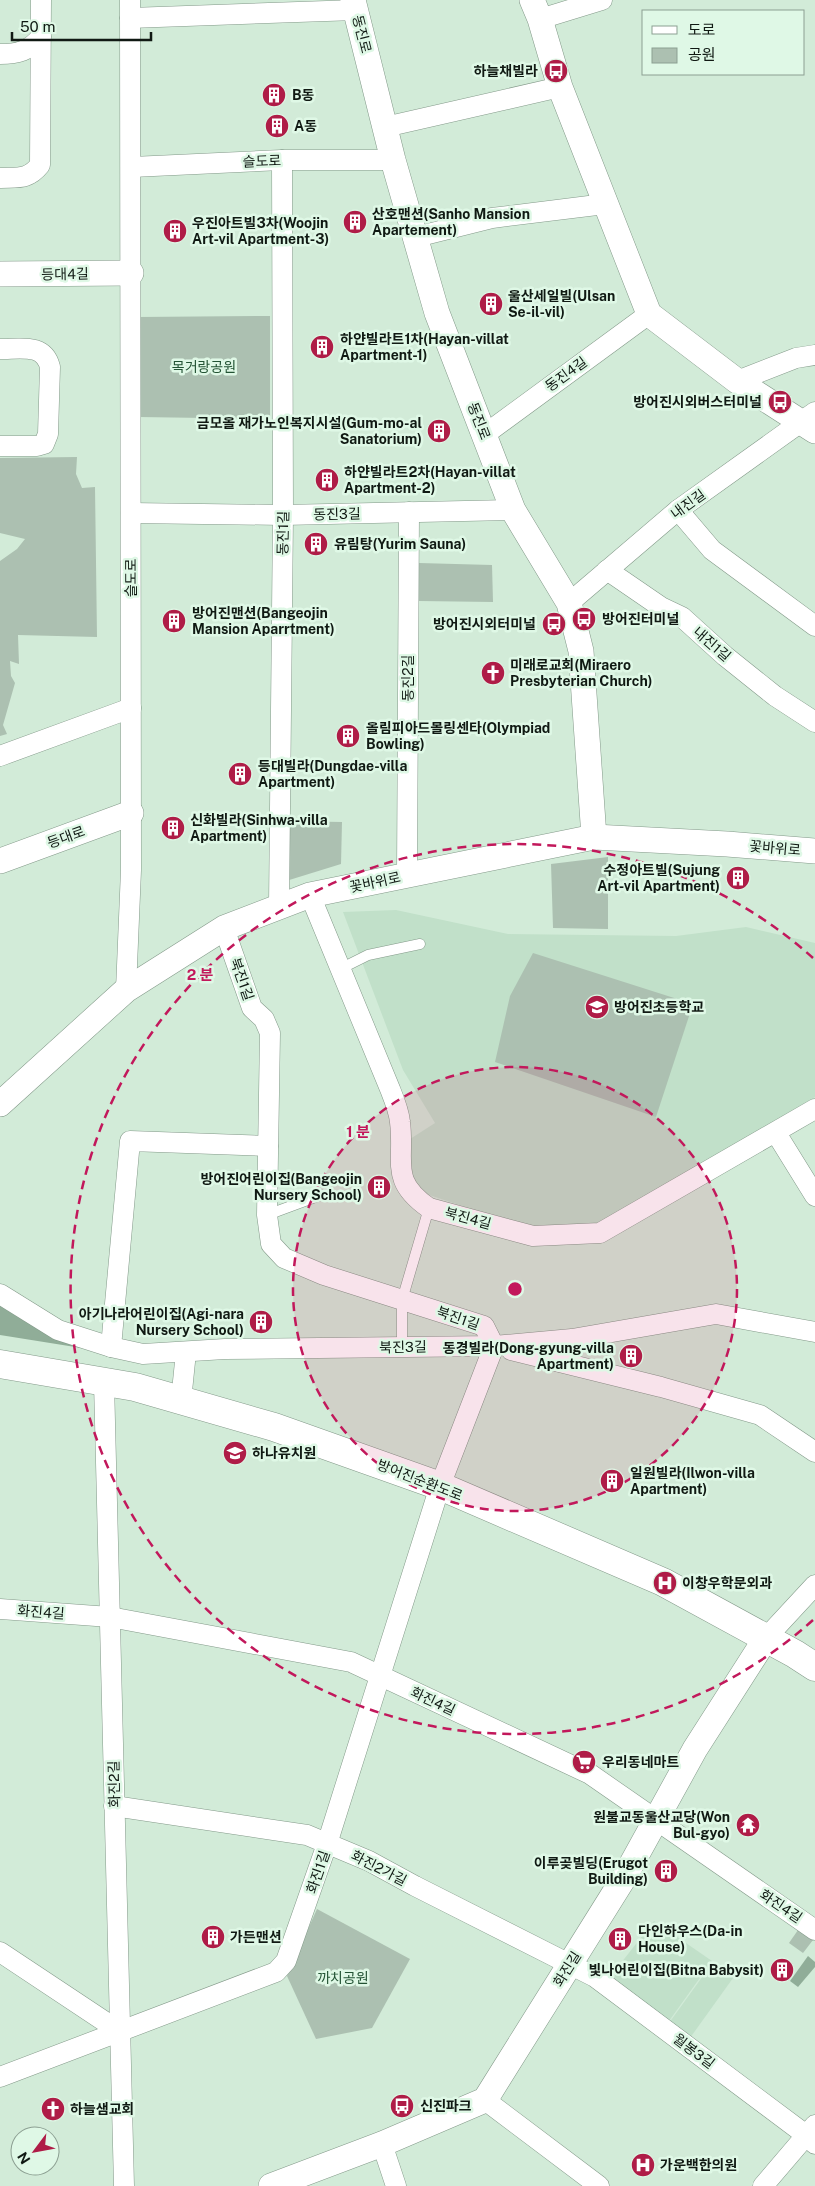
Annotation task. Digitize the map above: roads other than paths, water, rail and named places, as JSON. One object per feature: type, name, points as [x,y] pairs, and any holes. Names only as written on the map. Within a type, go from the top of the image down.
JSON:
[{"type":"main road","name":"방어진순환도로","points":[[0,1364],[135,1388],[274,1428],[440,1486],[663,1582],[815,1667]]},
{"type":"street","points":[[0,178],[24,177],[33,174],[40,165],[40,0]]},
{"type":"street","points":[[602,0],[536,10],[560,87],[649,314],[736,381],[811,422]]},
{"type":"street","name":"슬도로","points":[[126,990],[131,879],[132,167],[130,9],[354,5]]},
{"type":"street","name":"동진로","points":[[354,5],[385,127],[437,313],[513,510],[569,602],[581,651],[594,837]]},
{"type":"street","points":[[0,54],[24,51],[33,46],[41,37]]},
{"type":"street","points":[[385,127],[560,87]]},
{"type":"street","name":"슬도로","points":[[132,167],[282,160],[394,160]]},
{"type":"street","name":"동진1길","points":[[279,906],[283,515],[282,160]]},
{"type":"street","points":[[416,237],[492,218],[605,204]]},
{"type":"street","name":"등대4길","points":[[0,274],[131,273]]},
{"type":"street","name":"동진4길","points":[[484,434],[649,314]]},
{"type":"street","points":[[0,349],[39,350],[47,356],[50,367],[48,434],[44,444],[37,446],[0,446]]},
{"type":"street","points":[[736,381],[796,358],[815,355]]},
{"type":"street","name":"내진길","points":[[569,602],[678,510],[811,422]]},
{"type":"street","name":"동진3길","points":[[131,513],[283,515],[513,510]]},
{"type":"street","points":[[678,510],[712,550],[815,626]]},
{"type":"street","name":"동진2길","points":[[408,875],[409,512]]},
{"type":"street","name":"내진1길","points":[[607,570],[661,607],[682,617],[725,656],[775,696],[815,722]]},
{"type":"street","points":[[0,756],[131,708]]},
{"type":"street","name":"등대로","points":[[0,861],[131,813]]},
{"type":"street","name":"꽃바위로","points":[[0,1104],[126,990],[224,928],[310,895],[594,837],[727,844],[815,852]]},
{"type":"street","name":"북진4길","points":[[310,895],[382,1066],[400,1120],[402,1150],[400,1166],[402,1180],[418,1200],[429,1208],[533,1236],[600,1233],[815,1109]]},
{"type":"street","name":"북진1길","points":[[224,928],[252,1008],[264,1019],[270,1033],[266,1215],[271,1244],[284,1258],[324,1274],[484,1326],[494,1346]]},
{"type":"street","points":[[776,1133],[815,1196]]},
{"type":"street","points":[[111,1347],[130,1141],[268,1146]]},
{"type":"street","name":"북진3길","points":[[0,1294],[58,1330],[111,1347],[144,1354],[225,1349],[494,1346],[572,1339],[716,1314],[815,1332]]},
{"type":"street","points":[[494,1346],[661,1387],[760,1415],[815,1452]]},
{"type":"street","name":"화진1길","points":[[0,2077],[276,1972],[286,1961],[327,1844],[440,1486],[494,1346]]},
{"type":"street","points":[[181,1401],[186,1352]]},
{"type":"street","name":"화진2길","points":[[104,1382],[124,2186]]},
{"type":"street","points":[[766,1638],[815,1585]]},
{"type":"street","name":"화진4길","points":[[0,1609],[110,1617],[351,1662],[590,1774],[655,1821],[815,1930]]},
{"type":"street","name":"화진길","points":[[485,2100],[625,1876],[695,1749],[766,1638]]},
{"type":"street","name":"화진2가길","points":[[114,1806],[307,1835],[369,1861],[569,1965]]},
{"type":"street","points":[[0,1952],[120,2031]]},
{"type":"street","name":"월봉3길","points":[[569,1965],[595,1977],[812,2135]]},
{"type":"street","points":[[270,2186],[382,2144],[485,2100],[599,2186]]},
{"type":"street","points":[[764,2186],[812,2135]]},
{"type":"street","points":[[382,2144],[396,2186]]},
{"type":"lane","points":[[340,969],[368,955],[420,944]]},
{"type":"lane","points":[[266,1215],[320,1195]]},
{"type":"lane","points":[[402,1347],[402,1300],[429,1208]]},
{"type":"place","name":"하늘채빌라","points":[[556,71]]},
{"type":"place","name":"B동","points":[[274,95]]},
{"type":"place","name":"A동","points":[[277,126]]},
{"type":"place","name":"산호맨션(Sanho Mansion Apartement)","points":[[355,222]]},
{"type":"place","name":"우진아트빌3차(Woojin Art-vil Apartment-3)","points":[[175,231]]},
{"type":"place","name":"울산세일빌(Ulsan Se-il-vil)","points":[[491,304]]},
{"type":"place","name":"하얀빌라트1차(Hayan-villat Apartment-1)","points":[[322,347]]},
{"type":"place","name":"방어진시외버스터미널","points":[[780,402]]},
{"type":"place","name":"금모올 재가노인복지시설(Gum-mo-al Sanatorium)","points":[[439,431]]},
{"type":"place","name":"하얀빌라트2차(Hayan-villat Apartment-2)","points":[[327,480]]},
{"type":"place","name":"유림탕(Yurim Sauna)","points":[[316,544]]},
{"type":"place","name":"방어진터미널","points":[[584,619]]},
{"type":"place","name":"방어진맨션(Bangeojin Mansion Aparrtment)","points":[[174,621]]},
{"type":"place","name":"방어진시외터미널","points":[[554,624]]},
{"type":"place","name":"미래로교회(Miraero Presbyterian Church)","points":[[493,673]]},
{"type":"place","name":"올림피아드볼링센타(Olympiad Bowling)","points":[[348,736]]},
{"type":"place","name":"등대빌라(Dungdae-villa Apartment)","points":[[240,774]]},
{"type":"place","name":"신화빌라(Sinhwa-villa Apartment)","points":[[173,828]]},
{"type":"place","name":"수정아트빌(Sujung Art-vil Apartment)","points":[[738,878]]},
{"type":"place","name":"방어진초등학교","points":[[597,1007]]},
{"type":"place","name":"방어진어린이집(Bangeojin Nursery School)","points":[[379,1187]]},
{"type":"place","name":"아기나라어린이집(Agi-nara Nursery School)","points":[[261,1322]]},
{"type":"place","name":"동경빌라(Dong-gyung-villa Apartment)","points":[[631,1356]]},
{"type":"place","name":"하나유치원","points":[[235,1453]]},
{"type":"place","name":"일원빌라(Ilwon-villa Apartment)","points":[[612,1481]]},
{"type":"place","name":"이창우학문외과","points":[[665,1583]]},
{"type":"place","name":"우리동네마트","points":[[584,1762]]},
{"type":"place","name":"원불교동울산교당(Won Bul-gyo)","points":[[748,1825]]},
{"type":"place","name":"이루곶빌딩(Erugot Building)","points":[[666,1871]]},
{"type":"place","name":"가든맨션","points":[[213,1937]]},
{"type":"place","name":"다인하우스(Da-in House)","points":[[620,1939]]},
{"type":"place","name":"빛나어린이집(Bitna Babysit)","points":[[782,1970]]},
{"type":"place","name":"신진파크","points":[[402,2106]]},
{"type":"place","name":"하늘샘교회","points":[[53,2109]]},
{"type":"place","name":"가운백한의원","points":[[643,2165]]},
{"type":"park label","name":"목거랑공원","points":[[204,367]]},
{"type":"park label","name":"까치공원","points":[[343,1978]]}]
